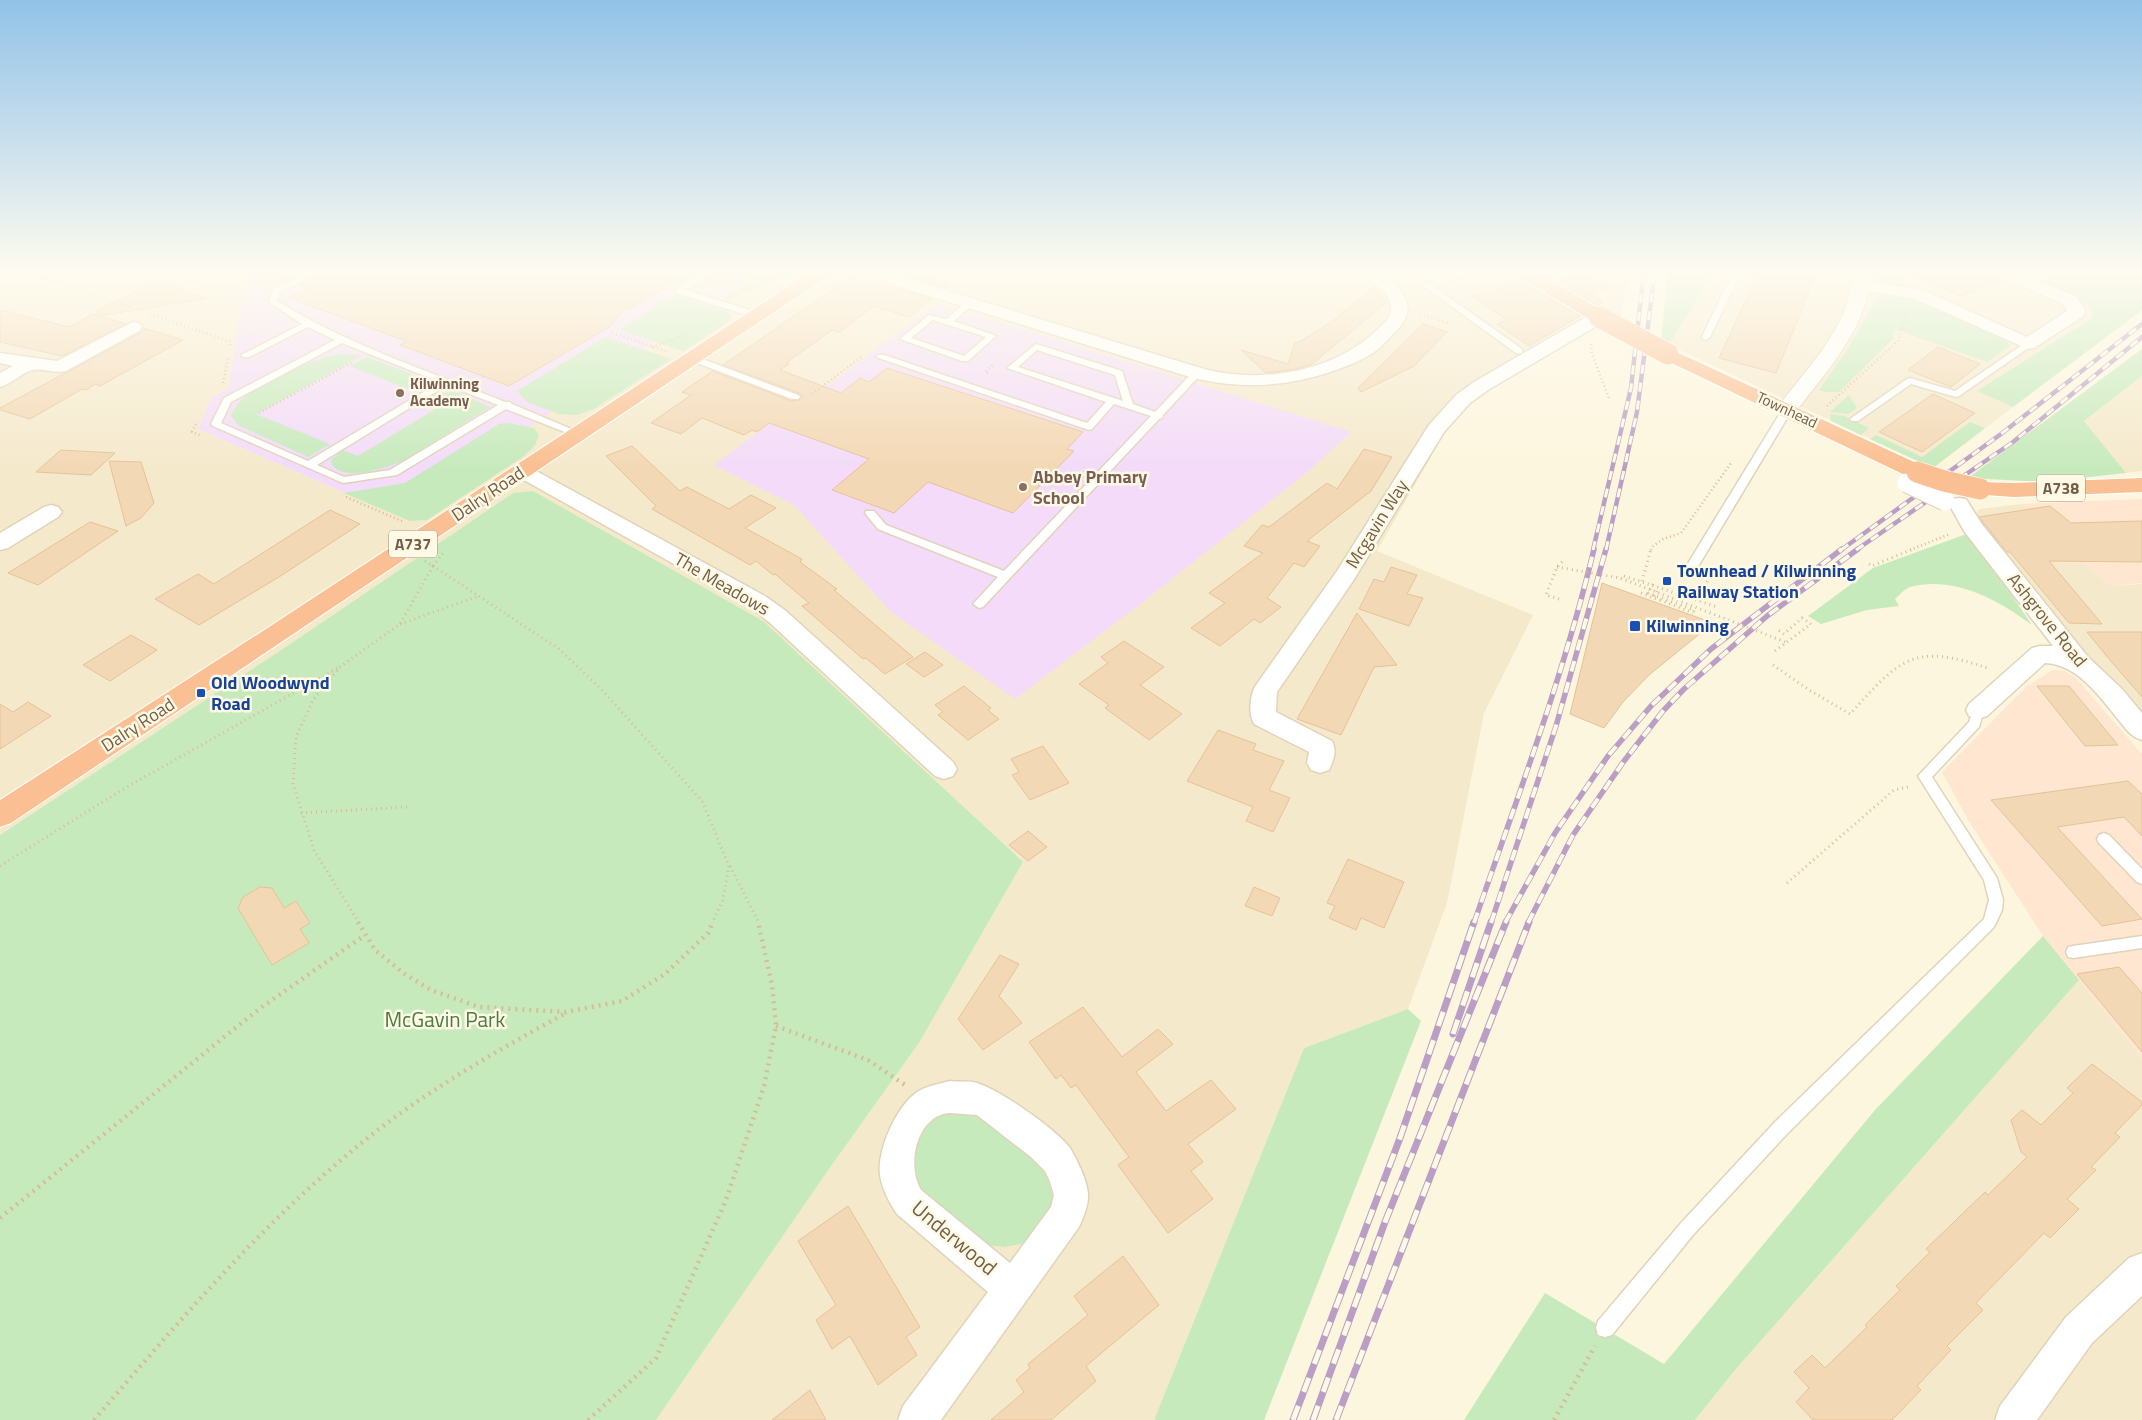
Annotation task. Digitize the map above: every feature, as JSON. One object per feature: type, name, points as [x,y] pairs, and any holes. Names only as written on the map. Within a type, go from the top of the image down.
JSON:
[{"type":"highway","name":"Dalry Road","points":[[0,815],[405,550],[724,336]]},
{"type":"highway","name":"Townhead","points":[[1635,336],[1668,354],[1829,430],[1912,477],[1984,490]]},
{"type":"highway","name":"A738","points":[[1984,490],[2142,485]]},
{"type":"street","points":[[0,358],[60,367],[116,336]]},
{"type":"street","points":[[1078,336],[1197,373],[1213,377],[1246,380],[1287,378],[1338,362],[1369,347],[1381,336]]},
{"type":"street","name":"Mcgavin Way","points":[[1320,763],[1323,748],[1263,717],[1265,692],[1345,576],[1436,430],[1452,411],[1463,399],[1481,386],[1566,336]]},
{"type":"street","points":[[1787,410],[1840,336]]},
{"type":"street","points":[[2011,336],[2028,344],[2040,336]]},
{"type":"street","points":[[0,381],[30,364]]},
{"type":"street","name":"The Meadows","points":[[522,471],[756,601],[778,617],[944,769]]},
{"type":"street","points":[[1912,477],[1952,502],[1974,505],[1984,490]]},
{"type":"street","name":"Ashgrove Road","points":[[1952,502],[2080,663],[2113,695],[2142,731]]},
{"type":"street","points":[[0,543],[51,512]]},
{"type":"street","points":[[1978,710],[2040,654],[2061,655],[2080,663]]},
{"type":"street","name":"Underwood","points":[[917,1420],[1067,1215],[1071,1195],[1065,1175],[1057,1159],[1043,1145],[989,1104],[974,1098],[950,1097],[930,1102],[911,1120],[898,1155],[897,1174],[901,1189],[909,1202],[1013,1288]]},
{"type":"street","points":[[2014,1420],[2079,1330],[2142,1271]]},
{"type":"lane","points":[[246,355],[283,336]]},
{"type":"lane","points":[[334,336],[578,434]]},
{"type":"lane","points":[[908,336],[904,339],[965,359],[992,336]]},
{"type":"lane","points":[[1499,336],[1519,350]]},
{"type":"lane","points":[[342,340],[227,400],[216,424],[343,480],[393,473],[507,404]]},
{"type":"lane","points":[[1856,419],[1910,381],[1956,394],[2028,344]]},
{"type":"lane","points":[[1129,406],[1119,373],[1111,370],[1036,347],[1012,368],[1159,416]]},
{"type":"lane","points":[[696,355],[795,397]]},
{"type":"lane","points":[[880,357],[1089,427],[1112,401]]},
{"type":"lane","points":[[979,604],[1159,416],[1197,373]]},
{"type":"lane","points":[[309,464],[448,382]]},
{"type":"lane","points":[[1693,565],[1787,410]]},
{"type":"lane","points":[[870,513],[882,527],[1006,576]]},
{"type":"lane","points":[[1605,1328],[1687,1229],[1781,1128],[1989,923],[1998,907],[1996,893],[1990,878],[1925,776],[1975,724],[1978,710]]},
{"type":"lane","points":[[2104,839],[2142,878]]},
{"type":"lane","points":[[2073,952],[2141,943]]},
{"type":"path","points":[[624,336],[680,356],[690,349],[696,355]]},
{"type":"path","points":[[1590,336],[1592,354],[1609,398]]},
{"type":"path","points":[[1829,430],[1835,426],[1823,418],[1823,410],[1899,340],[1900,336]]},
{"type":"path","points":[[259,413],[372,352]]},
{"type":"path","points":[[1869,564],[1872,566],[1896,558],[1929,542],[1972,526]]},
{"type":"path","points":[[405,550],[480,596],[559,649],[649,741],[702,801],[730,866],[758,921],[772,985],[776,1026],[764,1086],[726,1200],[656,1358],[588,1420]]},
{"type":"path","points":[[1559,599],[1546,595],[1557,567],[1564,560]]},
{"type":"path","points":[[400,624],[433,566]]},
{"type":"path","points":[[1557,567],[1620,578],[1788,643]]},
{"type":"path","points":[[1624,576],[1653,584],[1717,607]]},
{"type":"path","points":[[1698,600],[1710,576]]},
{"type":"path","points":[[1647,594],[1653,584]]},
{"type":"path","points":[[1653,598],[1657,592]]},
{"type":"path","points":[[1641,593],[1647,594],[1694,610],[1693,613],[1647,594]]},
{"type":"path","points":[[0,866],[64,824],[182,754],[340,667],[400,624],[480,596]]},
{"type":"path","points":[[1775,651],[1811,624],[1802,618],[1784,634],[1778,630]]},
{"type":"path","points":[[1773,665],[1809,690],[1850,714],[1898,665],[1913,659],[1933,656],[1952,657],[1989,668],[2012,680]]},
{"type":"path","points":[[340,667],[313,700],[296,737],[293,784],[301,813],[314,850],[376,950],[405,974],[431,990],[478,1007],[566,1012],[622,1001],[666,974],[708,932],[723,900],[730,866]]},
{"type":"path","points":[[1787,883],[1894,790],[1911,786],[1931,785]]},
{"type":"path","points":[[301,813],[406,807]]},
{"type":"path","points":[[0,1218],[259,1009],[365,935]]},
{"type":"path","points":[[94,1420],[256,1237],[324,1175],[374,1133],[482,1058],[566,1012]]},
{"type":"path","points":[[776,1026],[868,1060],[930,1102]]},
{"type":"path","points":[[1554,1420],[1605,1328]]},
{"type":"shaded area","points":[[0,336],[237,336],[229,389],[198,429],[394,514],[654,341],[667,336],[1565,336],[1471,401],[1448,427],[1377,551],[1533,615],[1484,713],[1447,903],[1408,1009],[1304,1048],[1154,1420],[656,1420],[829,1169],[919,1043],[1023,862],[513,493],[284,648],[0,835]]},
{"type":"shaded area","name":"Kilwinning Academy","points":[[237,336],[667,336],[654,341],[642,349],[638,356],[394,514],[198,429],[212,397],[229,388]]},
{"type":"shaded area","name":"Abbey Primary School","points":[[893,336],[1046,336],[1351,432],[1311,469],[1139,605],[1015,699],[891,612],[794,505],[714,465],[807,395],[813,397]]},
{"type":"shaded area","points":[[1674,336],[2063,336],[1977,391],[2013,407],[1933,468],[1669,345]]},
{"type":"shaded area","points":[[2142,376],[2142,471],[2126,473],[2084,421]]},
{"type":"shaded area","points":[[2142,499],[2142,583],[2111,586],[2083,563],[2054,562],[2041,548],[2075,547],[2022,504]]},
{"type":"shaded area","points":[[2022,504],[2075,547],[2053,562],[2083,563],[2112,586],[2142,584],[2142,717],[2087,658],[1975,515],[1979,509]]},
{"type":"shaded area","points":[[2053,670],[2064,671],[2075,677],[2142,754],[2142,1058],[2043,936],[1968,820],[1942,772],[2027,686]]},
{"type":"shaded area","points":[[2079,980],[2142,1058],[2142,1420],[1695,1420],[1735,1370]]},
{"type":"green space","points":[[639,336],[706,336],[683,351]]},
{"type":"green space","points":[[1662,336],[1674,336],[1669,345],[1661,342]]},
{"type":"green space","points":[[1855,336],[1894,336],[1893,339],[1839,392],[1819,390]]},
{"type":"green space","points":[[1915,336],[1996,336],[2006,341],[2010,346],[1987,362]]},
{"type":"green space","points":[[2063,336],[2107,336],[2013,407],[1977,391]]},
{"type":"green space","points":[[606,337],[671,359],[594,409],[577,415],[559,414],[527,402],[517,391]]},
{"type":"green space","points":[[2142,349],[2142,376],[2084,421],[2126,473],[2045,482],[1968,478]]},
{"type":"green space","points":[[341,354],[363,355],[256,414],[330,444],[308,457],[238,425],[231,416],[237,405],[261,385],[313,361]]},
{"type":"green space","points":[[367,357],[436,383],[418,393],[350,366]]},
{"type":"green space","points":[[453,392],[490,407],[405,460],[388,466],[354,473],[344,472],[335,468],[330,461],[343,450],[358,456],[442,405],[427,399],[439,394]]},
{"type":"green space","points":[[1849,395],[1857,408],[1848,414],[1830,412]]},
{"type":"green space","points":[[1830,414],[1844,416],[1869,428],[1861,435],[1831,421]]},
{"type":"green space","points":[[1970,422],[1985,428],[1933,468],[1870,439],[1876,435],[1922,457]]},
{"type":"green space","points":[[508,423],[534,428],[539,435],[535,445],[524,456],[427,520],[410,521],[344,493],[405,483],[499,424]]},
{"type":"green space","name":"McGavin Park","points":[[533,491],[763,621],[1023,862],[919,1043],[829,1169],[656,1420],[0,1420],[0,835],[284,648],[513,493]]},
{"type":"green space","points":[[1969,533],[2032,625],[2005,607],[1975,592],[1943,584],[1926,584],[1908,588],[1895,599],[1899,606],[1867,610],[1821,624],[1808,616],[1873,568]]},
{"type":"green space","points":[[2043,936],[2079,980],[1735,1370],[1695,1420],[1464,1420],[1545,1293],[1664,1364],[1875,1110]]},
{"type":"green space","points":[[1408,1009],[1421,1021],[1264,1420],[1154,1420],[1304,1048]]},
{"type":"green space","points":[[958,1110],[974,1112],[988,1118],[1054,1177],[1054,1209],[1036,1235],[1021,1244],[1004,1247],[988,1245],[973,1237],[923,1195],[913,1182],[911,1150],[917,1135],[928,1122],[943,1114]]},
{"type":"building","points":[[0,336],[101,336],[62,356],[0,342]]},
{"type":"building","points":[[134,336],[171,336],[183,340],[100,386],[95,384],[86,390],[82,389],[30,419],[0,410],[0,408]]},
{"type":"building","points":[[393,336],[593,336],[509,386],[400,345],[406,341]]},
{"type":"building","points":[[765,336],[823,336],[786,363],[789,364],[780,370],[841,393],[860,378],[869,382],[887,368],[1083,432],[1067,449],[1074,451],[1013,513],[928,482],[894,513],[832,490],[869,459],[769,423],[757,432],[752,430],[744,435],[702,418],[681,434],[651,423],[691,395],[682,392],[713,371],[791,401],[799,400],[802,397],[799,393],[723,365]]},
{"type":"building","points":[[1308,336],[1346,336],[1312,364],[1296,369],[1266,373],[1241,350],[1288,364],[1295,343]]},
{"type":"building","points":[[1411,336],[1443,336],[1414,366],[1361,392],[1358,388]]},
{"type":"building","points":[[1515,336],[1546,336],[1529,346]]},
{"type":"building","points":[[1729,336],[1791,336],[1776,373],[1719,358]]},
{"type":"building","points":[[1938,347],[1980,364],[1951,387],[1908,370]]},
{"type":"building","points":[[1933,394],[1975,413],[1922,452],[1879,432]]},
{"type":"building","points":[[632,446],[680,491],[687,487],[729,509],[751,495],[776,508],[745,528],[802,559],[800,562],[837,589],[834,590],[913,657],[885,674],[866,658],[863,659],[802,606],[809,603],[775,574],[773,575],[756,561],[750,565],[652,509],[656,506],[606,456]]},
{"type":"building","points":[[1364,449],[1392,457],[1371,491],[1307,541],[1320,546],[1304,567],[1294,563],[1267,598],[1281,607],[1260,623],[1254,619],[1220,646],[1191,628],[1225,603],[1209,593],[1263,553],[1244,546],[1262,525],[1269,527],[1327,483],[1337,489]]},
{"type":"building","points":[[61,450],[115,453],[91,475],[36,472]]},
{"type":"building","points":[[109,461],[141,462],[154,503],[141,518],[126,526]]},
{"type":"building","points":[[2050,506],[2071,523],[2142,521],[2142,562],[2049,561],[2102,624],[2069,623],[1979,517]]},
{"type":"building","points":[[330,510],[360,524],[279,577],[199,625],[155,599],[198,574],[214,584]]},
{"type":"building","points":[[90,522],[118,531],[38,585],[8,573]]},
{"type":"building","points":[[1391,567],[1417,575],[1407,594],[1423,598],[1409,626],[1359,609],[1374,579],[1384,582]]},
{"type":"building","points":[[1602,583],[1713,623],[1649,675],[1623,702],[1604,728],[1570,714]]},
{"type":"building","points":[[1357,613],[1397,665],[1374,667],[1341,735],[1297,719]]},
{"type":"building","points":[[2087,632],[2142,632],[2142,697],[2109,659]]},
{"type":"building","points":[[131,635],[157,650],[110,681],[83,665]]},
{"type":"building","points":[[1124,641],[1164,667],[1140,685],[1182,714],[1149,740],[1105,708],[1109,705],[1079,684],[1108,663],[1101,657]]},
{"type":"building","points":[[925,652],[943,665],[924,677],[906,664]]},
{"type":"building","points":[[964,686],[991,708],[988,710],[999,719],[968,740],[938,715],[943,712],[935,705]]},
{"type":"building","points":[[2037,686],[2069,686],[2118,745],[2085,746]]},
{"type":"building","points":[[28,702],[51,716],[0,749],[0,704],[13,712]]},
{"type":"building","points":[[1218,730],[1256,744],[1253,750],[1284,761],[1269,790],[1290,798],[1273,832],[1246,821],[1253,807],[1187,781]]},
{"type":"building","points":[[1043,746],[1069,783],[1030,800],[1012,775],[1019,772],[1011,759]]},
{"type":"building","points":[[2128,781],[2142,794],[2142,836],[2124,817],[2057,827],[2142,919],[2102,926],[1991,800]]},
{"type":"building","points":[[1028,831],[1047,847],[1028,861],[1009,845]]},
{"type":"building","points":[[1348,859],[1404,882],[1384,928],[1361,918],[1356,930],[1329,918],[1335,906],[1327,903]]},
{"type":"building","points":[[260,887],[272,888],[284,908],[296,901],[310,923],[300,929],[309,943],[272,965],[238,908],[243,897]]},
{"type":"building","points":[[1254,887],[1280,898],[1272,916],[1245,906]]},
{"type":"building","points":[[1000,955],[1019,964],[999,996],[1022,1023],[983,1050],[958,1019]]},
{"type":"building","points":[[2119,967],[2142,993],[2142,1052],[2077,974]]},
{"type":"building","points":[[1083,1007],[1122,1057],[1158,1029],[1173,1044],[1136,1072],[1166,1111],[1211,1080],[1236,1109],[1188,1144],[1203,1162],[1191,1171],[1213,1199],[1168,1233],[1118,1165],[1129,1157],[1076,1085],[1071,1088],[1061,1075],[1056,1079],[1029,1042]]},
{"type":"building","points":[[2092,1064],[2142,1102],[2142,1105],[2115,1133],[2120,1137],[2091,1167],[2096,1170],[2067,1199],[2079,1209],[2050,1238],[2044,1233],[1976,1303],[1983,1310],[1947,1346],[1951,1350],[1917,1386],[1921,1390],[1892,1420],[1813,1420],[1796,1402],[1809,1388],[1794,1372],[1812,1355],[1825,1368],[1867,1327],[1865,1325],[1900,1290],[1896,1286],[1930,1252],[1926,1249],[1985,1192],[1988,1195],[2027,1157],[2021,1152],[2011,1120],[2022,1110],[2041,1125],[2073,1093],[2067,1088]]},
{"type":"building","points":[[848,1206],[920,1327],[906,1337],[917,1355],[878,1385],[850,1336],[832,1349],[816,1320],[836,1305],[798,1241]]},
{"type":"building","points":[[1123,1256],[1159,1305],[1086,1366],[1096,1381],[1051,1420],[991,1420],[1024,1392],[1016,1380],[1030,1368],[1028,1364],[1088,1315],[1074,1296]]},
{"type":"building","points":[[810,1390],[826,1420],[772,1420]]},
{"type":"railway","points":[[1593,550],[1631,388],[1637,336]]},
{"type":"railway","points":[[1606,550],[1637,412],[1647,336]]},
{"type":"railway","points":[[1841,550],[2001,434],[2126,336]]},
{"type":"railway","points":[[1856,550],[2013,442],[2142,337]]},
{"type":"railway","points":[[1474,923],[1554,691],[1594,549]]},
{"type":"railway","points":[[1491,923],[1556,726],[1606,549]]},
{"type":"railway","points":[[1505,923],[1555,833],[1608,756],[1651,706],[1711,649],[1842,549]]},
{"type":"railway","points":[[1528,923],[1573,835],[1624,761],[1663,711],[1684,689],[1767,616],[1858,549]]},
{"type":"railway","points":[[1293,1420],[1400,1138],[1474,922]]},
{"type":"railway","points":[[1453,1034],[1491,922]]},
{"type":"railway","points":[[1313,1420],[1385,1222],[1506,922]]},
{"type":"railway","points":[[1336,1420],[1529,922]]},
{"type":"place","name":"Kilwinning Academy","points":[[400,393]]},
{"type":"place","name":"Abbey Primary School","points":[[1023,487]]},
{"type":"place","name":"Townhead / Kilwinning Railway Station","points":[[1667,581]]},
{"type":"place","name":"Kilwinning","points":[[1635,626]]},
{"type":"place","name":"Old Woodwynd Road","points":[[201,693]]}]
